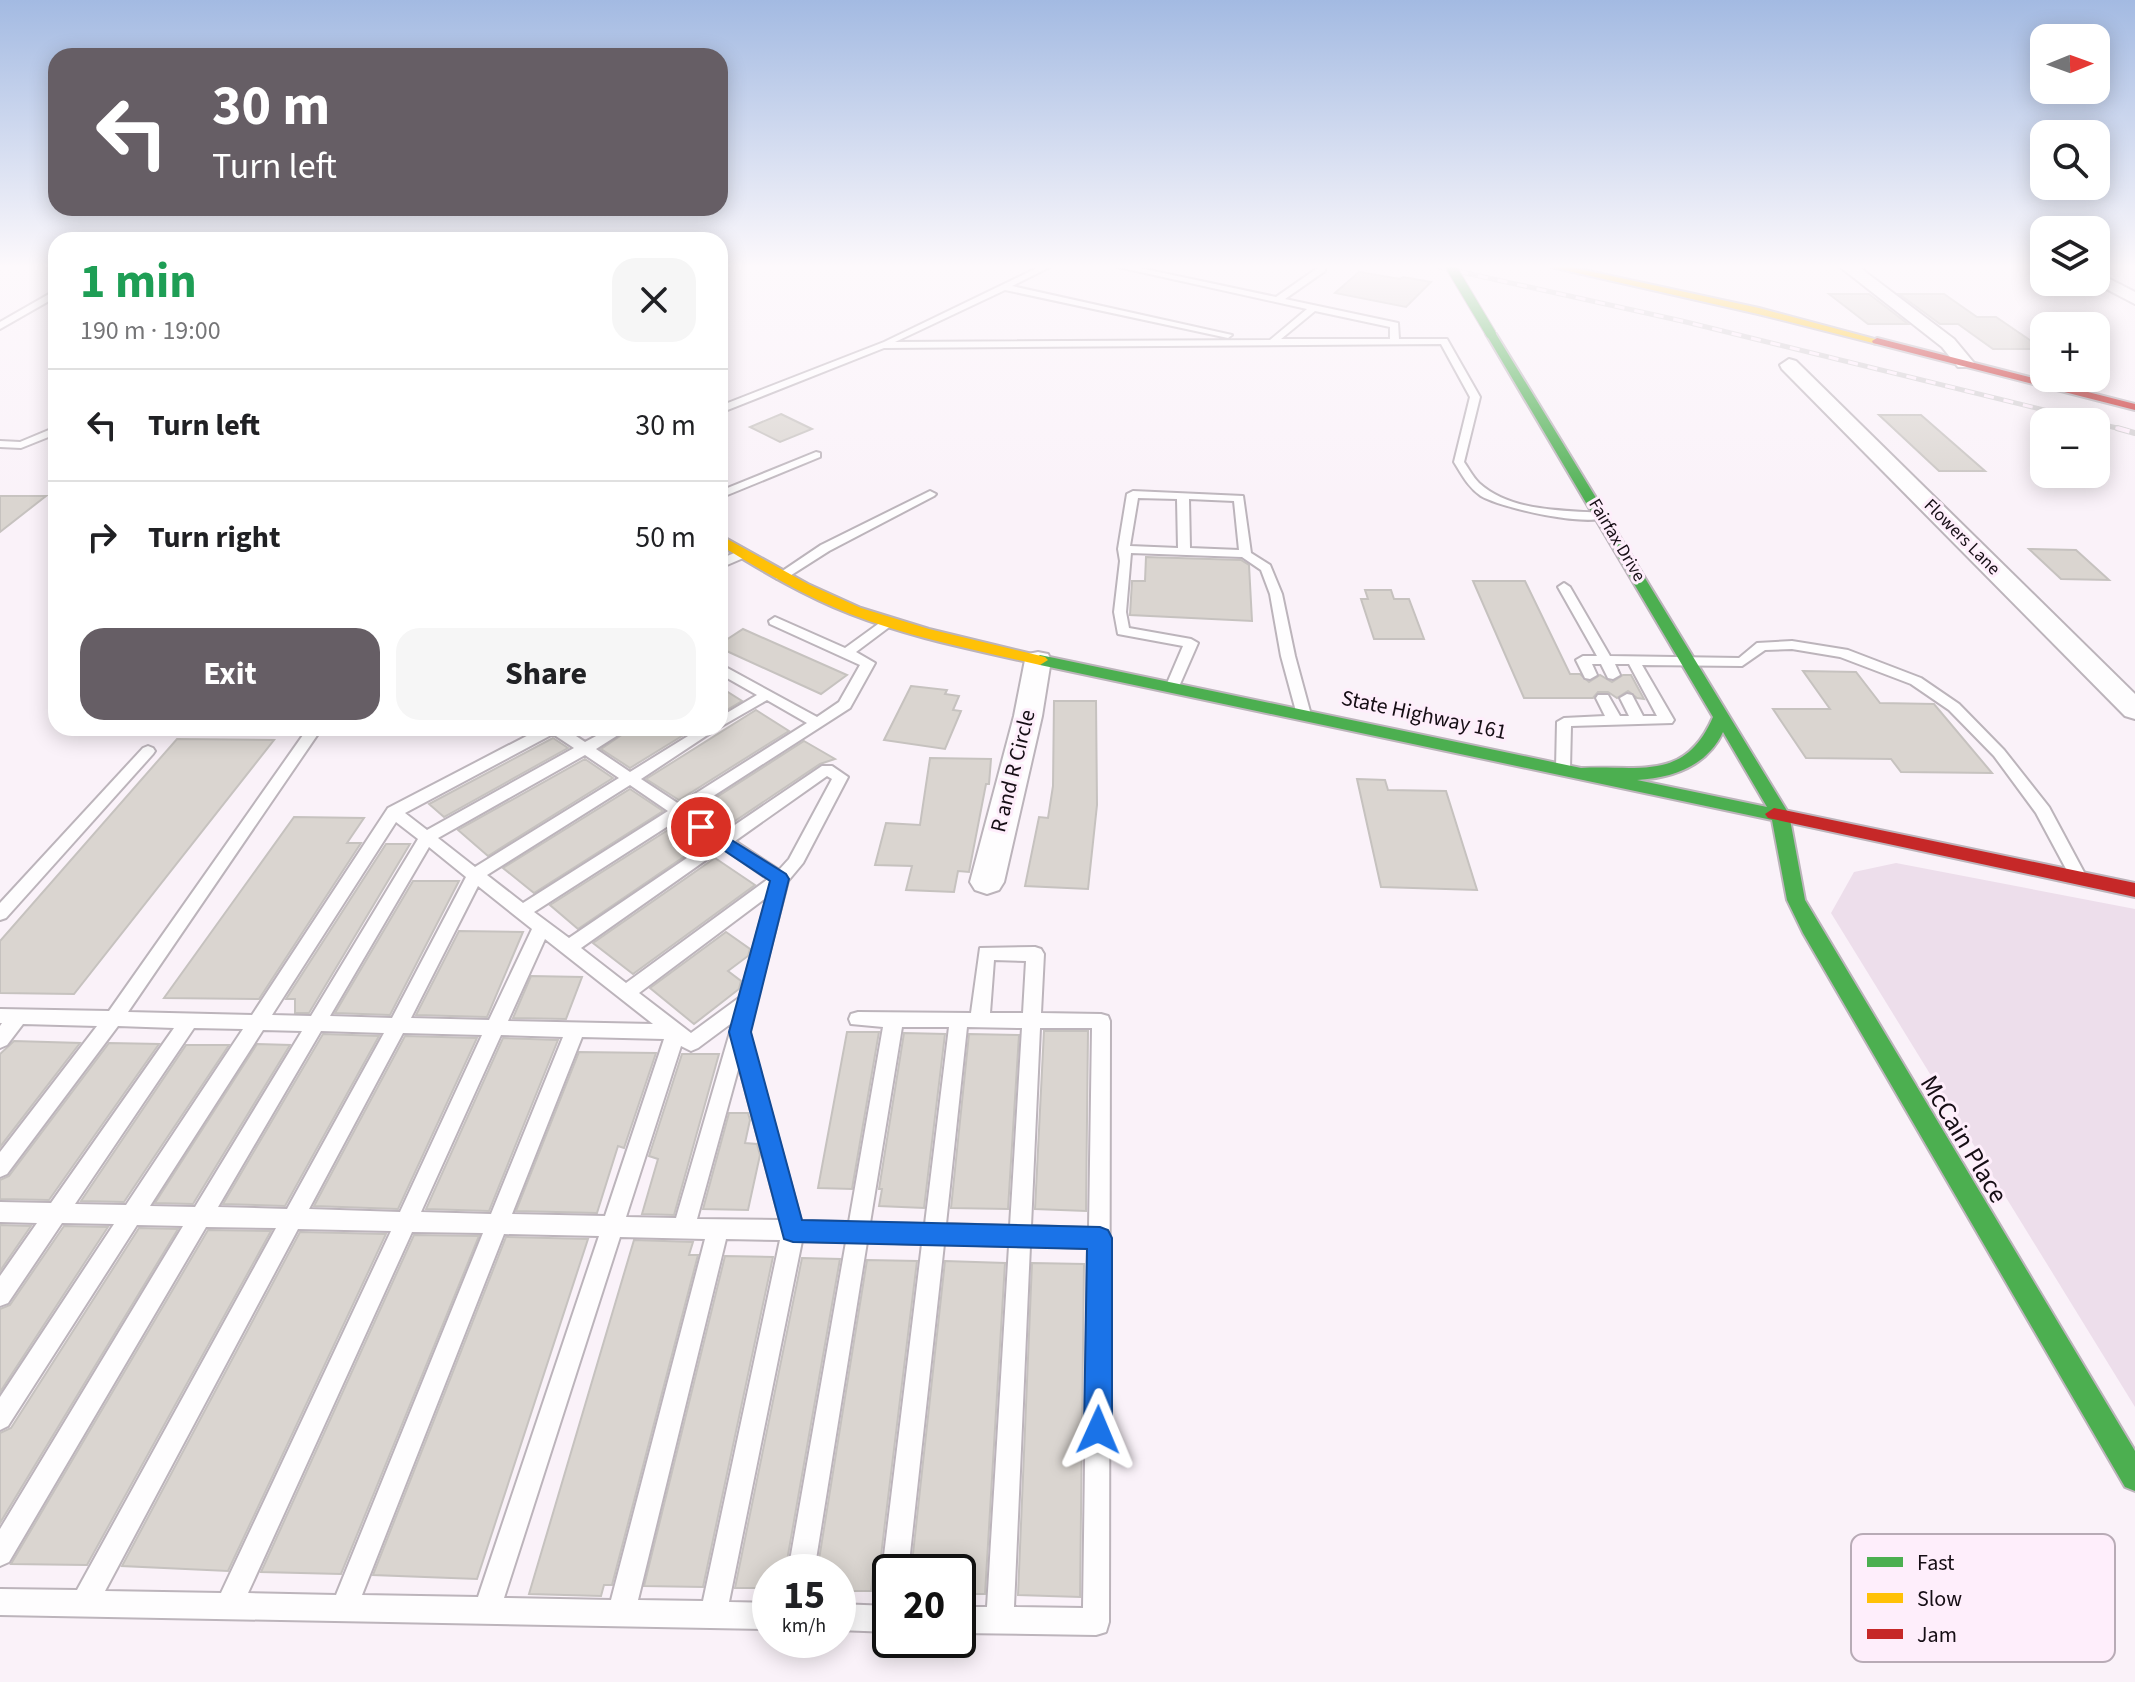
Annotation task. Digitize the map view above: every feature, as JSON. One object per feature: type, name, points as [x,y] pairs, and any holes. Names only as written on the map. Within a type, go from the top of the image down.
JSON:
[{"type":"main road","name":"Fairfax Drive","points":[[1498,345],[1780,814]]},
{"type":"main road","points":[[1896,345],[2135,407]]},
{"type":"main road","name":"State Highway 161","points":[[728,544],[819,595],[890,622],[1038,660],[2135,890]]},
{"type":"main road","points":[[1583,773],[1645,774],[1671,770],[1691,762],[1712,742],[1722,715]]},
{"type":"main road","name":"McCain Place","points":[[1780,814],[1796,900],[1807,922],[2135,1477]]},
{"type":"street","points":[[1950,345],[1965,363]]},
{"type":"street","name":"Flowers Lane","points":[[1789,365],[2135,710]]},
{"type":"street","name":"R and R Circle","points":[[987,882],[1028,716],[1038,660]]},
{"type":"lane","points":[[728,407],[882,345]]},
{"type":"lane","points":[[1446,345],[1475,397],[1459,462],[1473,483],[1491,496],[1511,504],[1541,511],[1602,516]]},
{"type":"lane","points":[[0,444],[21,445],[48,433]]},
{"type":"lane","points":[[728,492],[816,455]]},
{"type":"lane","points":[[781,576],[825,548],[930,494]]},
{"type":"lane","points":[[1172,688],[1191,643],[1123,631],[1120,612],[1126,561],[1124,549],[1133,494],[1239,498],[1245,554]]},
{"type":"lane","points":[[1183,498],[1184,552]]},
{"type":"lane","points":[[1124,549],[1245,554],[1270,572],[1304,715]]},
{"type":"lane","points":[[728,560],[744,553]]},
{"type":"lane","points":[[1564,587],[1613,675]]},
{"type":"lane","points":[[523,911],[845,705],[868,663],[775,621]]},
{"type":"lane","points":[[846,653],[890,622]]},
{"type":"lane","points":[[1590,675],[1583,660],[1742,662],[1762,646],[1792,645],[1843,653],[1916,681],[1954,707],[1999,753],[2043,811],[2079,878]]},
{"type":"lane","points":[[1563,769],[1564,722],[1667,720],[1633,660]]},
{"type":"lane","points":[[728,674],[817,723]]},
{"type":"lane","points":[[728,718],[766,695]]},
{"type":"lane","points":[[1603,698],[1615,721]]},
{"type":"lane","points":[[1627,698],[1638,720]]},
{"type":"lane","points":[[0,1168],[114,1018],[309,736]]},
{"type":"lane","points":[[0,1418],[394,812],[538,736]]},
{"type":"lane","points":[[565,736],[780,879]]},
{"type":"lane","points":[[0,1553],[427,837],[608,736]]},
{"type":"lane","points":[[84,1603],[398,1025],[476,874],[698,736]]},
{"type":"lane","points":[[0,914],[148,751]]},
{"type":"lane","points":[[569,947],[827,769],[840,777],[795,863],[780,879],[627,992]]},
{"type":"lane","points":[[394,812],[691,1043],[748,1001]]},
{"type":"lane","points":[[684,1228],[780,879]]},
{"type":"lane","points":[[229,1606],[542,926]]},
{"type":"lane","points":[[897,1554],[934,1235],[969,1020],[986,953],[1035,954],[1000,1621]]},
{"type":"lane","points":[[0,1040],[10,1016],[676,1032]]},
{"type":"lane","points":[[858,1019],[1101,1021],[1096,1622],[976,1620]]},
{"type":"lane","points":[[804,1554],[894,1019]]},
{"type":"lane","points":[[0,1295],[189,1020]]},
{"type":"lane","points":[[344,1608],[576,1028]]},
{"type":"lane","points":[[487,1610],[676,1032]]},
{"type":"lane","points":[[713,1615],[793,1231],[740,1032]]},
{"type":"lane","points":[[0,1212],[1100,1238]]},
{"type":"lane","points":[[621,1613],[718,1229]]},
{"type":"lane","points":[[0,1602],[752,1616]]},
{"type":"shaded area","points":[[1896,863],[2135,909],[2135,1407],[1831,913],[1854,872]]},
{"type":"building","points":[[1988,345],[2030,345],[2030,349],[1993,349]]},
{"type":"building","points":[[781,414],[812,429],[780,442],[750,427]]},
{"type":"building","points":[[1879,415],[1921,415],[1985,471],[1939,471]]},
{"type":"building","points":[[0,496],[46,496],[0,532]]},
{"type":"building","points":[[2029,549],[2076,550],[2109,580],[2061,579]]},
{"type":"building","points":[[1146,557],[1241,560],[1249,565],[1252,621],[1130,615],[1132,581],[1145,581]]},
{"type":"building","points":[[1473,581],[1525,581],[1570,674],[1580,674],[1589,682],[1600,675],[1612,682],[1623,675],[1631,675],[1644,699],[1628,691],[1617,698],[1608,692],[1598,692],[1593,698],[1524,698]]},
{"type":"building","points":[[1365,590],[1391,590],[1394,599],[1409,599],[1424,639],[1374,639],[1361,599],[1368,599]]},
{"type":"building","points":[[743,629],[847,675],[821,694],[728,652],[728,639]]},
{"type":"building","points":[[1803,671],[1856,672],[1880,703],[1934,704],[1992,773],[1901,772],[1891,759],[1806,758],[1773,709],[1830,709]]},
{"type":"building","points":[[911,686],[947,690],[945,694],[959,696],[953,710],[961,711],[945,749],[884,740]]},
{"type":"building","points":[[728,692],[742,701],[728,709]]},
{"type":"building","points":[[1054,701],[1096,701],[1097,805],[1088,889],[1025,886],[1039,817],[1048,818],[1053,786]]},
{"type":"building","points":[[756,710],[789,731],[679,800],[646,779],[715,736],[728,736],[728,728]]},
{"type":"building","points":[[620,736],[682,736],[630,768],[601,749]]},
{"type":"building","points":[[553,738],[568,748],[444,817],[429,804]]},
{"type":"building","points":[[177,739],[274,740],[74,994],[0,993],[0,941]]},
{"type":"building","points":[[804,741],[835,759],[820,764],[723,829],[695,811]]},
{"type":"building","points":[[930,758],[991,759],[989,784],[986,784],[969,872],[958,871],[954,892],[906,890],[912,866],[875,865],[886,823],[920,825]]},
{"type":"building","points":[[585,759],[613,778],[488,856],[458,830]]},
{"type":"building","points":[[1357,779],[1385,780],[1388,790],[1446,791],[1477,890],[1381,887]]},
{"type":"building","points":[[630,789],[663,811],[534,893],[503,868]]},
{"type":"building","points":[[294,817],[364,818],[347,843],[361,843],[259,999],[164,998]]},
{"type":"building","points":[[679,823],[707,841],[578,929],[550,905]]},
{"type":"building","points":[[386,844],[410,844],[309,1013],[295,1013],[295,999],[286,999]]},
{"type":"building","points":[[715,858],[755,885],[633,974],[593,943]]},
{"type":"building","points":[[413,881],[459,881],[390,1015],[335,1013]]},
{"type":"building","points":[[459,931],[523,932],[487,1017],[416,1015]]},
{"type":"building","points":[[726,932],[750,949],[748,956],[728,971],[741,981],[739,989],[694,1024],[650,988]]},
{"type":"building","points":[[531,976],[582,977],[566,1019],[513,1018]]},
{"type":"building","points":[[1044,1031],[1088,1031],[1086,1211],[1035,1209]]},
{"type":"building","points":[[847,1032],[879,1032],[852,1189],[818,1188]]},
{"type":"building","points":[[904,1033],[945,1034],[924,1208],[879,1206],[882,1189],[879,1189]]},
{"type":"building","points":[[323,1034],[379,1036],[285,1206],[223,1204]]},
{"type":"building","points":[[969,1034],[1019,1035],[1008,1209],[951,1208]]},
{"type":"building","points":[[405,1036],[477,1038],[398,1209],[314,1206]]},
{"type":"building","points":[[503,1038],[558,1040],[489,1211],[426,1209]]},
{"type":"building","points":[[14,1041],[80,1043],[0,1147],[0,1054]]},
{"type":"building","points":[[109,1043],[159,1044],[49,1200],[0,1199],[0,1180],[9,1176]]},
{"type":"building","points":[[257,1044],[290,1045],[193,1204],[155,1203]]},
{"type":"building","points":[[186,1045],[229,1045],[124,1202],[81,1201]]},
{"type":"building","points":[[579,1052],[656,1053],[624,1148],[618,1146],[597,1213],[516,1211]]},
{"type":"building","points":[[682,1054],[719,1054],[674,1215],[642,1214],[658,1159],[649,1156]]},
{"type":"building","points":[[729,1113],[748,1113],[750,1120],[745,1143],[757,1144],[760,1155],[748,1210],[703,1209]]},
{"type":"building","points":[[0,1225],[31,1226],[0,1271]]},
{"type":"building","points":[[64,1226],[108,1227],[0,1392],[0,1309],[10,1305]]},
{"type":"building","points":[[139,1228],[178,1229],[0,1523],[0,1433],[11,1428]]},
{"type":"building","points":[[208,1230],[271,1231],[87,1565],[11,1564]]},
{"type":"building","points":[[300,1232],[386,1234],[228,1571],[122,1566]]},
{"type":"building","points":[[414,1235],[479,1236],[341,1574],[261,1572]]},
{"type":"building","points":[[506,1237],[588,1239],[477,1579],[373,1575]]},
{"type":"building","points":[[634,1240],[693,1242],[689,1255],[698,1255],[612,1585],[604,1585],[601,1596],[529,1594]]},
{"type":"building","points":[[725,1256],[773,1257],[703,1587],[644,1586]]},
{"type":"building","points":[[802,1258],[840,1259],[788,1554],[752,1554],[752,1588],[735,1588]]},
{"type":"building","points":[[867,1260],[917,1261],[881,1554],[872,1554],[871,1591],[856,1591],[856,1554],[820,1554]]},
{"type":"building","points":[[945,1261],[1005,1263],[985,1594],[976,1594],[976,1554],[913,1554]]},
{"type":"building","points":[[1032,1263],[1084,1264],[1080,1597],[1018,1595]]},
{"type":"railway","points":[[1782,345],[2036,408]]},
{"type":"railway","points":[[2110,426],[2119,429]]},
{"type":"railway","points":[[2119,429],[2125,430]]},
{"type":"railway","points":[[2119,429],[2135,433]]},
{"type":"traffic: fast","points":[[1498,345],[1780,814]]},
{"type":"traffic: fast","points":[[1040,660],[1774,814]]},
{"type":"traffic: fast","points":[[1583,773],[1647,774],[1684,764],[1700,753],[1722,715]]},
{"type":"traffic: fast","points":[[1780,814],[1796,900],[1813,933],[2135,1477]]},
{"type":"traffic: slow","points":[[728,544],[786,578],[856,611],[924,632],[1040,660]]},
{"type":"traffic: jam","points":[[1895,345],[2135,407]]},
{"type":"traffic: jam","points":[[1774,814],[2135,890]]},
{"type":"route","points":[[701,827],[780,879],[740,1032],[793,1231],[1100,1238],[1098,1430]]}]
